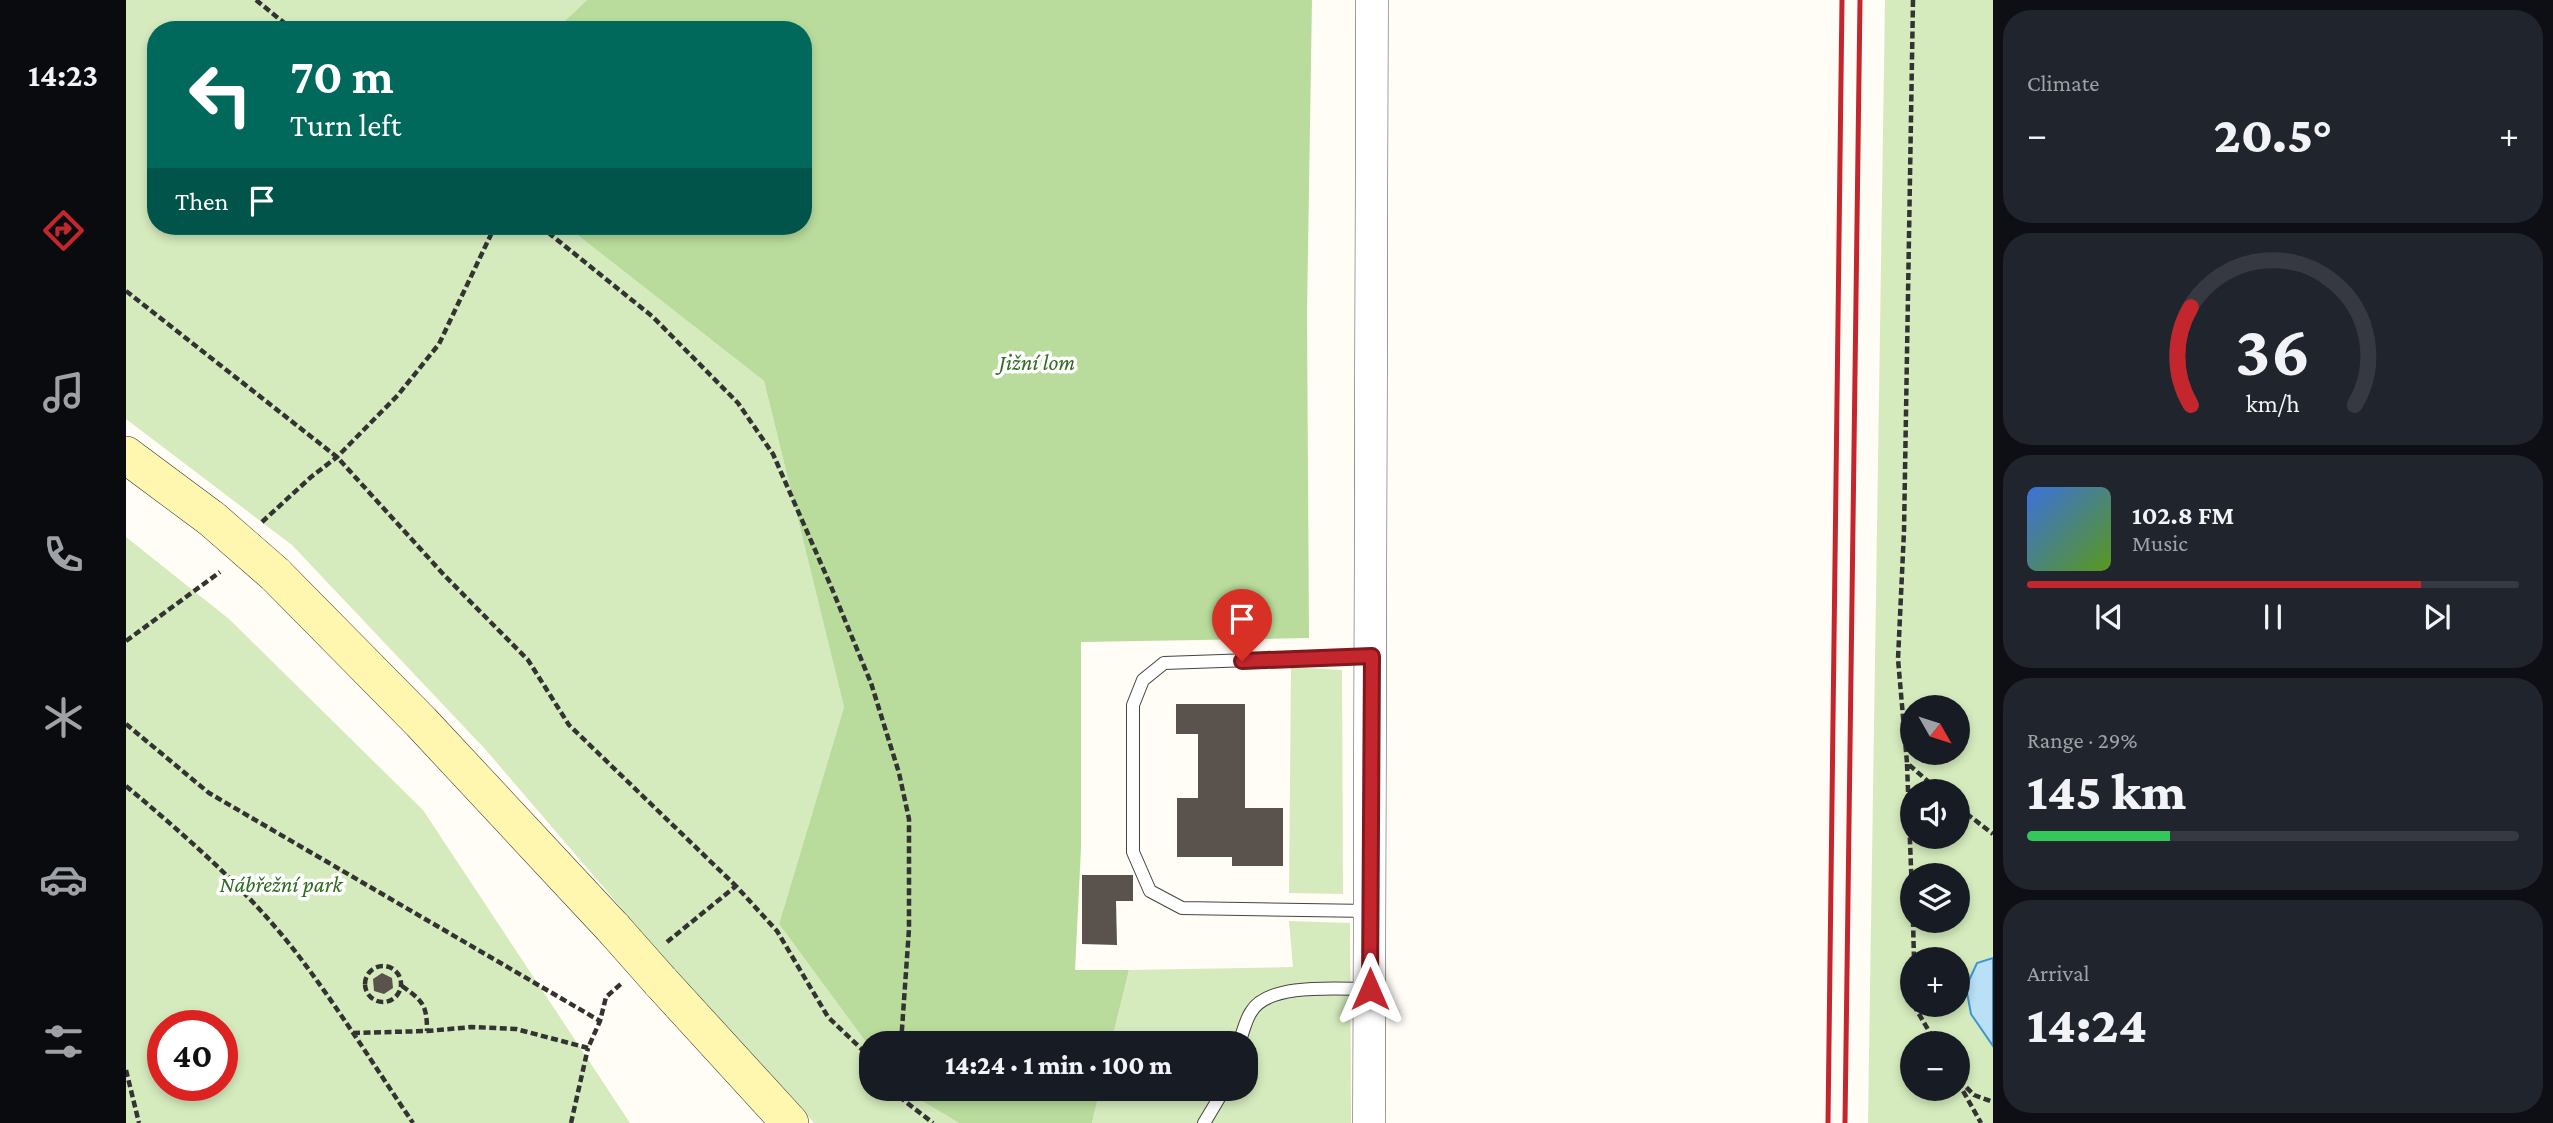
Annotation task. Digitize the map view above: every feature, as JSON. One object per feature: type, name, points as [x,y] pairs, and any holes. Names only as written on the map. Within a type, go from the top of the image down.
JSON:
[{"type":"main road","points":[[126,455],[212,519],[275,574],[421,722],[790,1123]]},
{"type":"street","points":[[1369,1123],[1372,0]]},
{"type":"lane","points":[[1370,911],[1182,908],[1150,891],[1133,852],[1133,705],[1143,680],[1164,663],[1372,656]]},
{"type":"lane","points":[[1243,1031],[1251,1010],[1269,996],[1301,990],[1370,989]]},
{"type":"lane","points":[[1204,1123],[1217,1101]]},
{"type":"path","points":[[256,0],[282,21]]},
{"type":"path","points":[[1901,695],[1898,659],[1905,517],[1913,0]]},
{"type":"path","points":[[261,522],[337,457],[398,395],[439,344],[491,235]]},
{"type":"path","points":[[551,235],[653,317],[738,403],[773,454],[871,683],[909,820],[909,929],[902,1031]]},
{"type":"path","points":[[126,291],[337,457],[445,576],[528,660],[569,725],[736,886],[777,931],[828,1017],[859,1047]]},
{"type":"path","points":[[126,641],[219,572]]},
{"type":"path","points":[[126,724],[209,793],[600,1021]]},
{"type":"path","points":[[1907,765],[1911,863]]},
{"type":"path","points":[[1909,765],[1925,779]]},
{"type":"path","points":[[126,786],[198,846],[297,954],[413,1123]]},
{"type":"path","points":[[1970,816],[1993,834]]},
{"type":"path","points":[[665,944],[736,886]]},
{"type":"path","points":[[401,986],[397,997],[387,1003],[381,1003],[367,994],[365,982],[370,971],[388,966],[398,974],[401,986],[420,1000],[427,1010],[427,1031]]},
{"type":"path","points":[[571,1123],[588,1048],[600,1021],[606,997]]},
{"type":"path","points":[[353,1033],[472,1027],[516,1029],[588,1048]]},
{"type":"path","points":[[126,1070],[139,1123]]},
{"type":"path","points":[[1970,1092],[1993,1102]]},
{"type":"path","points":[[905,1101],[933,1123]]},
{"type":"path","points":[[1969,1101],[1981,1123]]},
{"type":"green space","points":[[126,0],[587,0],[565,21],[147,21],[147,235],[577,235],[764,381],[844,707],[779,924],[859,1033],[859,1101],[922,1101],[959,1123],[814,1123],[664,958],[485,749],[292,545],[126,419]]},
{"type":"green space","name":"Jižní lom","points":[[587,0],[1312,0],[1307,313],[1309,638],[1081,642],[1081,848],[1075,970],[1129,970],[1114,1031],[859,1033],[779,924],[844,707],[764,381],[577,235],[812,235],[812,21],[565,21]]},
{"type":"green space","points":[[1885,0],[1993,0],[1993,1123],[1868,1123]]},
{"type":"green space","name":"Nábřežní park","points":[[126,537],[229,619],[423,810],[630,1123],[126,1123]]},
{"type":"green space","points":[[1291,667],[1342,670],[1343,894],[1289,893]]},
{"type":"green space","points":[[1289,921],[1350,923],[1351,1123],[1092,1123],[1097,1101],[1258,1101],[1258,1031],[1114,1031],[1129,970],[1293,967]]},
{"type":"green space","points":[[922,1101],[1097,1101],[1092,1123],[959,1123]]},
{"type":"water","points":[[1993,958],[1993,1046],[1971,1014],[1970,978],[1977,963]]},
{"type":"building","points":[[1176,704],[1245,704],[1245,808],[1283,808],[1283,866],[1232,866],[1232,857],[1177,857],[1177,798],[1198,798],[1198,734],[1176,734]]},
{"type":"building","points":[[1082,875],[1133,875],[1133,901],[1116,901],[1117,945],[1082,944]]},
{"type":"building","points":[[382,973],[392,978],[393,988],[384,994],[374,991],[373,979]]},
{"type":"railway","points":[[1828,1123],[1842,0]]},
{"type":"railway","points":[[1845,1123],[1860,0]]},
{"type":"route","points":[[1242,661],[1372,656],[1370,989]]}]
